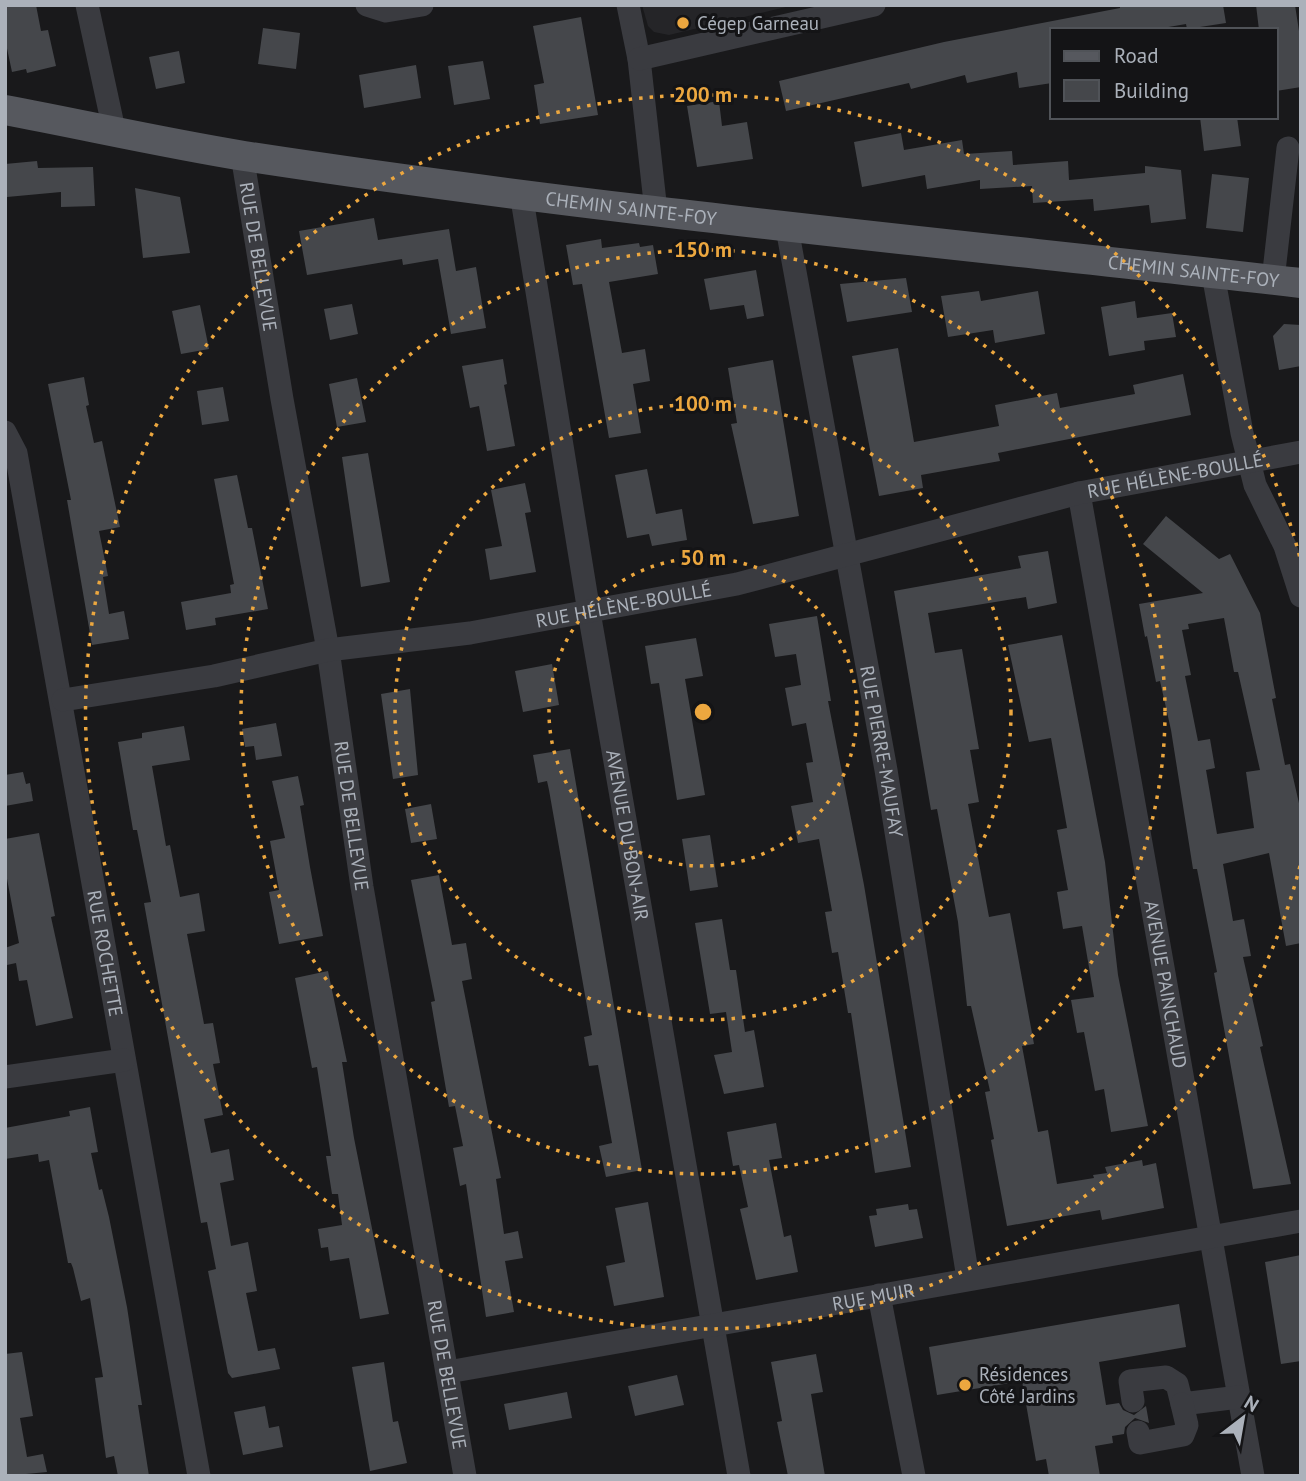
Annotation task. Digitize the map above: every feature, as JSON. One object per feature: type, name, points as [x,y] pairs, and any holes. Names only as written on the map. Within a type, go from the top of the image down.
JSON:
[{"type":"main road","name":"CHEMIN SAINTE-FOY","points":[[5,110],[242,155],[521,193],[787,228],[1287,281]]},
{"type":"street","points":[[87,5],[114,130]]},
{"type":"street","points":[[367,5],[386,11],[422,5]]},
{"type":"street","points":[[628,5],[639,59],[656,211]]},
{"type":"street","points":[[639,59],[874,5]]},
{"type":"street","points":[[1287,281],[1288,148]]},
{"type":"street","name":"RUE DE BELLEVUE","points":[[242,155],[282,399],[328,650],[362,887],[465,1476]]},
{"type":"street","name":"AVENUE DU BON-AIR","points":[[521,193],[589,612],[625,804],[739,1476]]},
{"type":"street","name":"RUE PIERRE-MAUFAY","points":[[787,228],[886,770],[968,1278]]},
{"type":"street","points":[[1213,274],[1255,485],[1285,546],[1301,596]]},
{"type":"street","name":"RUE ROCHETTE","points":[[5,432],[16,453],[63,700],[199,1476]]},
{"type":"street","name":"RUE HÉLÈNE-BOULLÉ","points":[[63,700],[214,676],[328,650],[471,633],[737,584],[1079,493],[1301,453]]},
{"type":"street","name":"AVENUE PAINCHAUD","points":[[1079,493],[1213,1236],[1253,1476]]},
{"type":"street","points":[[5,1077],[124,1060]]},
{"type":"street","name":"RUE MUIR","points":[[448,1372],[1301,1221]]},
{"type":"street","points":[[879,1295],[914,1476]]},
{"type":"street","points":[[1133,1401],[1130,1381],[1166,1377],[1177,1384],[1187,1425],[1183,1435],[1140,1443],[1138,1432]]},
{"type":"street","points":[[1182,1404],[1239,1397]]},
{"type":"shaded area","name":"Cégep Garneau","points":[[642,5],[794,5],[669,35],[654,32],[648,26]]},
{"type":"building","points":[[5,5],[36,5],[41,31],[48,30],[56,66],[27,73],[26,69],[12,72],[5,39]]},
{"type":"building","points":[[1120,5],[1223,5],[1226,23],[1194,28],[1187,28],[1186,24],[1163,28],[1050,28],[1050,83],[1019,88],[1017,72],[967,83],[965,75],[911,89],[909,83],[786,111],[779,81],[944,42],[1120,8]]},
{"type":"building","points":[[1256,5],[1295,5],[1301,44],[1301,87],[1278,91],[1278,28],[1259,28]]},
{"type":"building","points":[[581,17],[598,115],[540,124],[534,85],[544,83],[533,26]]},
{"type":"building","points":[[263,28],[300,33],[296,69],[258,64]]},
{"type":"building","points":[[179,51],[185,83],[156,89],[149,57]]},
{"type":"building","points":[[483,61],[490,99],[454,105],[448,66]]},
{"type":"building","points":[[416,65],[421,98],[364,108],[359,75]]},
{"type":"building","points":[[719,101],[722,126],[747,122],[753,159],[697,167],[687,106]]},
{"type":"building","points":[[1200,119],[1237,119],[1241,146],[1204,151]]},
{"type":"building","points":[[901,133],[904,150],[962,140],[964,154],[1012,151],[1013,165],[1068,161],[1069,180],[1145,173],[1145,166],[1181,170],[1186,219],[1151,223],[1149,205],[1094,211],[1093,199],[1033,203],[1032,186],[980,189],[980,180],[927,189],[925,175],[862,187],[854,142]]},
{"type":"building","points":[[37,161],[38,168],[93,167],[95,206],[61,207],[61,192],[7,197],[5,164]]},
{"type":"building","points":[[1212,174],[1249,178],[1243,232],[1206,228]]},
{"type":"building","points":[[135,188],[180,197],[190,253],[143,258]]},
{"type":"building","points":[[374,218],[378,240],[449,229],[456,271],[476,267],[486,328],[451,334],[438,259],[403,265],[402,259],[307,275],[299,231]]},
{"type":"building","points":[[601,239],[602,248],[639,243],[640,247],[653,245],[658,274],[609,282],[622,353],[645,349],[650,381],[633,384],[641,433],[609,438],[582,284],[573,285],[566,245]]},
{"type":"building","points":[[756,270],[764,316],[747,319],[744,305],[710,310],[704,279]]},
{"type":"building","points":[[906,278],[912,312],[847,322],[840,284]]},
{"type":"building","points":[[979,291],[981,301],[1038,291],[1045,334],[995,343],[993,330],[948,337],[941,296]]},
{"type":"building","points":[[1135,301],[1137,318],[1172,313],[1176,337],[1144,341],[1145,350],[1109,356],[1101,307]]},
{"type":"building","points":[[352,304],[358,334],[330,340],[324,309]]},
{"type":"building","points":[[200,305],[209,349],[181,354],[172,311]]},
{"type":"building","points":[[1284,324],[1301,325],[1301,366],[1279,370],[1273,336]]},
{"type":"building","points":[[898,348],[914,442],[999,426],[995,405],[1057,393],[1060,408],[1135,394],[1133,385],[1183,374],[1191,415],[998,453],[1000,461],[921,475],[923,488],[879,496],[852,356]]},
{"type":"building","points":[[503,359],[507,384],[504,385],[515,446],[487,451],[479,406],[470,408],[462,366]]},
{"type":"building","points":[[773,360],[799,516],[753,524],[731,424],[737,423],[728,368]]},
{"type":"building","points":[[84,377],[89,405],[86,406],[94,443],[102,441],[120,527],[99,531],[108,576],[103,577],[109,614],[124,611],[129,639],[92,645],[67,500],[71,500],[48,384]]},
{"type":"building","points":[[357,378],[366,422],[337,427],[329,384]]},
{"type":"building","points":[[223,387],[229,421],[202,425],[197,391]]},
{"type":"building","points":[[368,453],[390,582],[361,587],[342,457]]},
{"type":"building","points":[[647,469],[656,514],[682,509],[687,540],[652,546],[649,534],[627,538],[615,475]]},
{"type":"building","points":[[237,475],[248,528],[252,528],[268,609],[215,618],[216,625],[186,630],[181,602],[231,593],[230,585],[234,584],[214,479]]},
{"type":"building","points":[[525,483],[531,512],[525,513],[536,572],[490,580],[485,549],[502,546],[491,490]]},
{"type":"building","points":[[1166,516],[1219,559],[1230,554],[1260,613],[1276,698],[1272,699],[1285,765],[1290,764],[1301,812],[1301,943],[1286,946],[1269,853],[1223,864],[1233,921],[1244,919],[1251,956],[1243,957],[1291,1184],[1253,1189],[1214,973],[1217,972],[1197,869],[1193,869],[1171,730],[1160,681],[1156,682],[1139,604],[1203,593],[1143,544]],"holes":[[[1224,618],[1234,672],[1238,672],[1260,770],[1246,772],[1254,828],[1217,834],[1206,770],[1215,768],[1210,739],[1198,741],[1185,676],[1191,675],[1182,630],[1189,629],[1188,624]]]},
{"type":"building","points":[[1048,551],[1057,603],[1028,609],[1026,597],[928,613],[935,653],[962,649],[979,749],[970,750],[979,802],[968,804],[989,917],[1010,913],[1034,1044],[1022,1046],[1038,1132],[1048,1130],[1057,1184],[1094,1178],[1093,1175],[1107,1173],[1105,1167],[1142,1160],[1143,1166],[1156,1163],[1164,1208],[1102,1220],[1100,1210],[1007,1226],[991,1140],[994,1139],[985,1092],[990,1091],[971,1006],[967,1006],[958,922],[937,809],[931,810],[894,591],[1021,568],[1018,556]]},
{"type":"building","points":[[817,616],[831,701],[828,701],[864,885],[911,1167],[875,1173],[851,1013],[848,1013],[838,952],[832,953],[825,912],[832,911],[819,839],[798,843],[791,806],[813,802],[806,763],[813,762],[806,723],[792,726],[785,688],[801,685],[796,654],[775,657],[769,624]]},
{"type":"building","points":[[1062,635],[1105,862],[1118,975],[1148,1126],[1111,1132],[1104,1089],[1095,1091],[1084,1032],[1077,1033],[1071,1000],[1094,997],[1082,926],[1063,929],[1057,892],[1068,890],[1057,830],[1067,828],[1051,738],[1029,742],[1008,645]]},
{"type":"building","points":[[696,638],[703,676],[685,679],[705,795],[677,800],[659,683],[651,684],[645,646]]},
{"type":"building","points":[[552,664],[559,705],[523,712],[515,671]]},
{"type":"building","points":[[410,689],[418,775],[393,779],[381,694]]},
{"type":"building","points":[[276,723],[282,756],[256,760],[254,746],[245,747],[242,729]]},
{"type":"building","points":[[184,726],[190,760],[152,766],[166,846],[170,845],[180,897],[199,893],[205,931],[187,934],[204,1024],[213,1023],[220,1063],[213,1064],[223,1115],[204,1119],[211,1153],[229,1149],[234,1180],[220,1183],[231,1246],[248,1242],[257,1291],[246,1293],[258,1351],[275,1348],[280,1369],[232,1378],[228,1373],[208,1271],[216,1269],[207,1222],[201,1223],[144,903],[151,902],[137,830],[133,830],[118,742],[142,738],[142,733]]},
{"type":"building","points":[[570,749],[642,1170],[606,1177],[599,1146],[612,1143],[598,1065],[589,1066],[584,1037],[592,1035],[549,790],[547,781],[538,783],[533,755]]},
{"type":"building","points":[[23,772],[26,784],[30,783],[33,801],[5,806],[5,775]]},
{"type":"building","points":[[298,776],[304,805],[300,806],[323,936],[279,944],[269,892],[279,890],[270,841],[285,838],[272,781]]},
{"type":"building","points":[[431,804],[437,839],[411,843],[405,809]]},
{"type":"building","points":[[39,833],[55,916],[51,917],[73,1018],[36,1026],[27,980],[19,981],[16,963],[7,965],[5,956],[5,948],[19,943],[5,868],[5,839]]},
{"type":"building","points":[[710,835],[718,887],[690,891],[682,839]]},
{"type":"building","points":[[439,875],[452,945],[466,943],[472,979],[462,981],[501,1178],[496,1179],[504,1234],[518,1231],[523,1258],[505,1261],[514,1312],[486,1317],[466,1184],[460,1186],[453,1148],[463,1146],[455,1106],[449,1107],[431,1002],[435,1001],[411,880]]},
{"type":"building","points":[[722,919],[730,970],[736,970],[745,1032],[754,1030],[764,1087],[724,1094],[714,1055],[732,1052],[726,1012],[710,1014],[695,923]]},
{"type":"building","points":[[328,971],[347,1062],[342,1062],[354,1138],[389,1314],[360,1319],[349,1258],[330,1261],[328,1247],[321,1248],[318,1229],[342,1225],[338,1194],[332,1194],[326,1156],[331,1156],[317,1067],[312,1068],[295,978]]},
{"type":"building","points":[[90,1107],[98,1152],[91,1153],[99,1190],[102,1189],[109,1217],[127,1307],[142,1405],[138,1405],[149,1476],[118,1476],[114,1456],[106,1458],[95,1378],[103,1377],[90,1298],[81,1301],[73,1268],[71,1263],[68,1263],[49,1160],[39,1162],[38,1154],[5,1159],[5,1128],[70,1116],[69,1111]]},
{"type":"building","points":[[776,1123],[782,1158],[769,1160],[784,1237],[791,1235],[798,1272],[756,1280],[740,1209],[748,1207],[739,1165],[733,1166],[727,1132]]},
{"type":"building","points":[[648,1202],[664,1297],[614,1306],[606,1266],[625,1262],[615,1208]]},
{"type":"building","points":[[908,1204],[909,1210],[917,1209],[923,1238],[875,1247],[869,1216],[877,1215],[876,1209]]},
{"type":"building","points":[[1301,1255],[1301,1361],[1281,1364],[1265,1262]]},
{"type":"building","name":"Résidences Côté Jardins","points":[[1179,1304],[1186,1347],[1099,1362],[1106,1405],[1119,1403],[1123,1410],[1134,1415],[1146,1406],[1149,1423],[1135,1418],[1125,1427],[1124,1434],[1112,1436],[1113,1443],[1095,1446],[1100,1476],[1049,1476],[1046,1459],[1036,1461],[1022,1381],[937,1395],[929,1347]]},
{"type":"building","points":[[22,1352],[33,1416],[20,1418],[27,1457],[43,1454],[47,1472],[5,1476],[5,1354]]},
{"type":"building","points":[[816,1354],[823,1392],[811,1394],[825,1476],[788,1476],[777,1422],[782,1421],[771,1362]]},
{"type":"building","points":[[384,1362],[393,1422],[398,1421],[407,1463],[370,1471],[352,1367]]},
{"type":"building","points":[[677,1375],[684,1405],[635,1416],[628,1386]]},
{"type":"building","points":[[567,1392],[572,1418],[509,1430],[504,1404]]},
{"type":"building","points":[[265,1406],[269,1428],[279,1426],[283,1447],[243,1455],[234,1412]]},
{"type":"place","name":"Cégep Garneau","points":[[683,23]]},
{"type":"place","name":"Résidences Côté Jardins","points":[[965,1385]]}]
